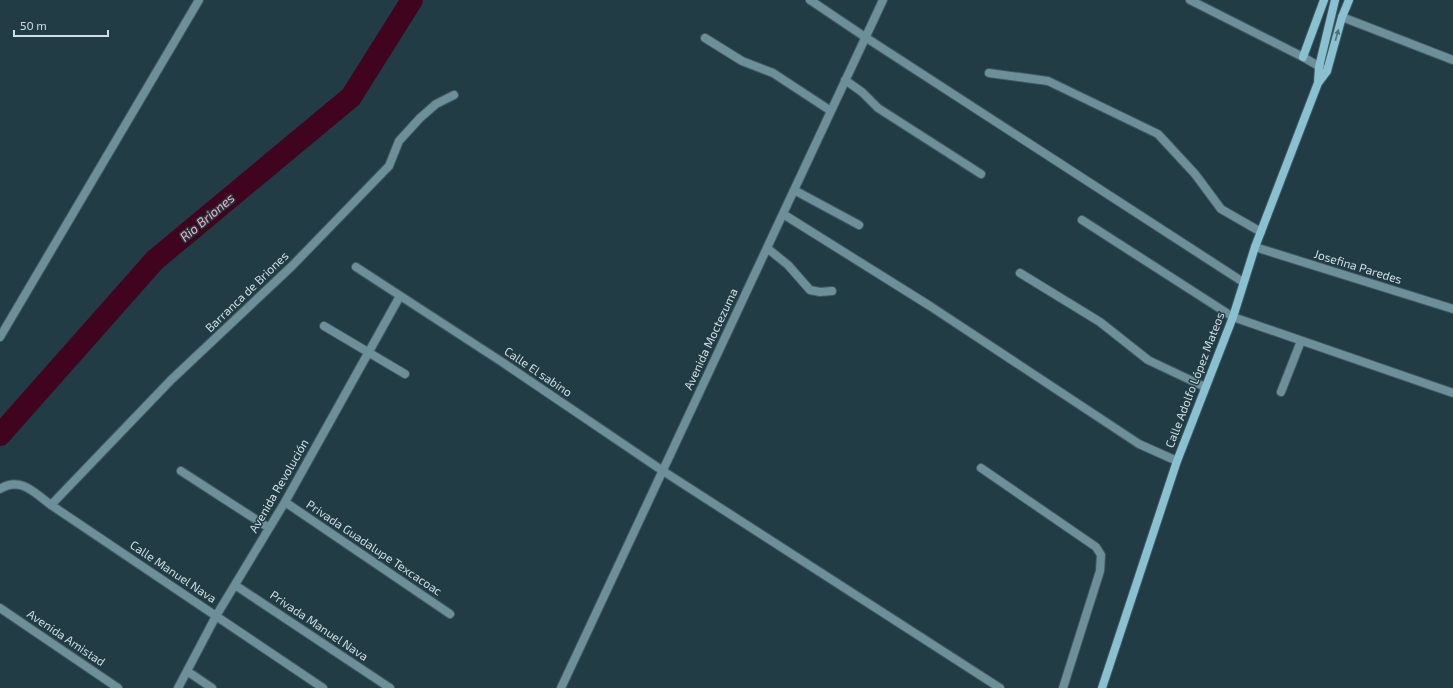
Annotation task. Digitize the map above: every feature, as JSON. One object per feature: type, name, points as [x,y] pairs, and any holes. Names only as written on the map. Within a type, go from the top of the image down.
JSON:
[{"type":"main road","points":[[1303,57],[1324,0]]},
{"type":"main road","name":"Calle Adolfo López Mateos","points":[[1323,69],[1335,0]]},
{"type":"main road","name":"Calle Adolfo López Mateos","points":[[1102,688],[1177,461],[1204,387],[1233,317],[1255,247],[1349,0]]},
{"type":"street","points":[[0,337],[199,0]]},
{"type":"street","points":[[810,0],[1243,282]]},
{"type":"street","name":"Avenida Moctezuma","points":[[561,688],[883,0]]},
{"type":"street","points":[[1190,0],[1303,57],[1323,69]]},
{"type":"street","points":[[1342,17],[1453,60]]},
{"type":"street","points":[[705,38],[742,61],[773,73],[831,111]]},
{"type":"street","points":[[989,73],[1048,81],[1158,134],[1195,174],[1221,209],[1261,232]]},
{"type":"street","points":[[845,80],[862,92],[878,108],[981,174]]},
{"type":"street","name":"Barranca de Briones","points":[[51,505],[171,380],[292,266],[389,166],[399,141],[420,118],[436,104],[454,95]]},
{"type":"street","points":[[794,190],[859,225]]},
{"type":"street","points":[[783,214],[930,306],[1139,444],[1177,461]]},
{"type":"street","points":[[1082,220],[1233,317],[1453,393]]},
{"type":"street","name":"Josefina Paredes","points":[[1255,247],[1453,309]]},
{"type":"street","points":[[767,248],[788,265],[810,290],[820,292],[832,291]]},
{"type":"street","name":"Calle El sabino","points":[[356,267],[663,470],[1000,688]]},
{"type":"street","points":[[1020,273],[1100,322],[1148,360],[1204,387]]},
{"type":"street","name":"Avenida Revolución","points":[[178,688],[216,616],[285,502],[400,296]]},
{"type":"street","points":[[324,326],[405,374]]},
{"type":"street","points":[[1281,392],[1301,341]]},
{"type":"street","points":[[981,468],[1096,547],[1102,555],[1100,571],[1063,688]]},
{"type":"street","points":[[180,471],[269,528]]},
{"type":"street","name":"Calle Manuel Nava","points":[[4,487],[24,485],[51,505],[323,688]]},
{"type":"street","name":"Privada Guadalupe Texcacoac","points":[[285,502],[450,614]]},
{"type":"street","name":"Privada Manuel Nava","points":[[235,585],[390,688]]},
{"type":"street","name":"Avenida Amistad","points":[[0,608],[118,688]]},
{"type":"street","points":[[187,671],[212,688]]},
{"type":"waterway","name":"Rio Briones","points":[[0,435],[155,260],[351,97],[412,0]]}]
